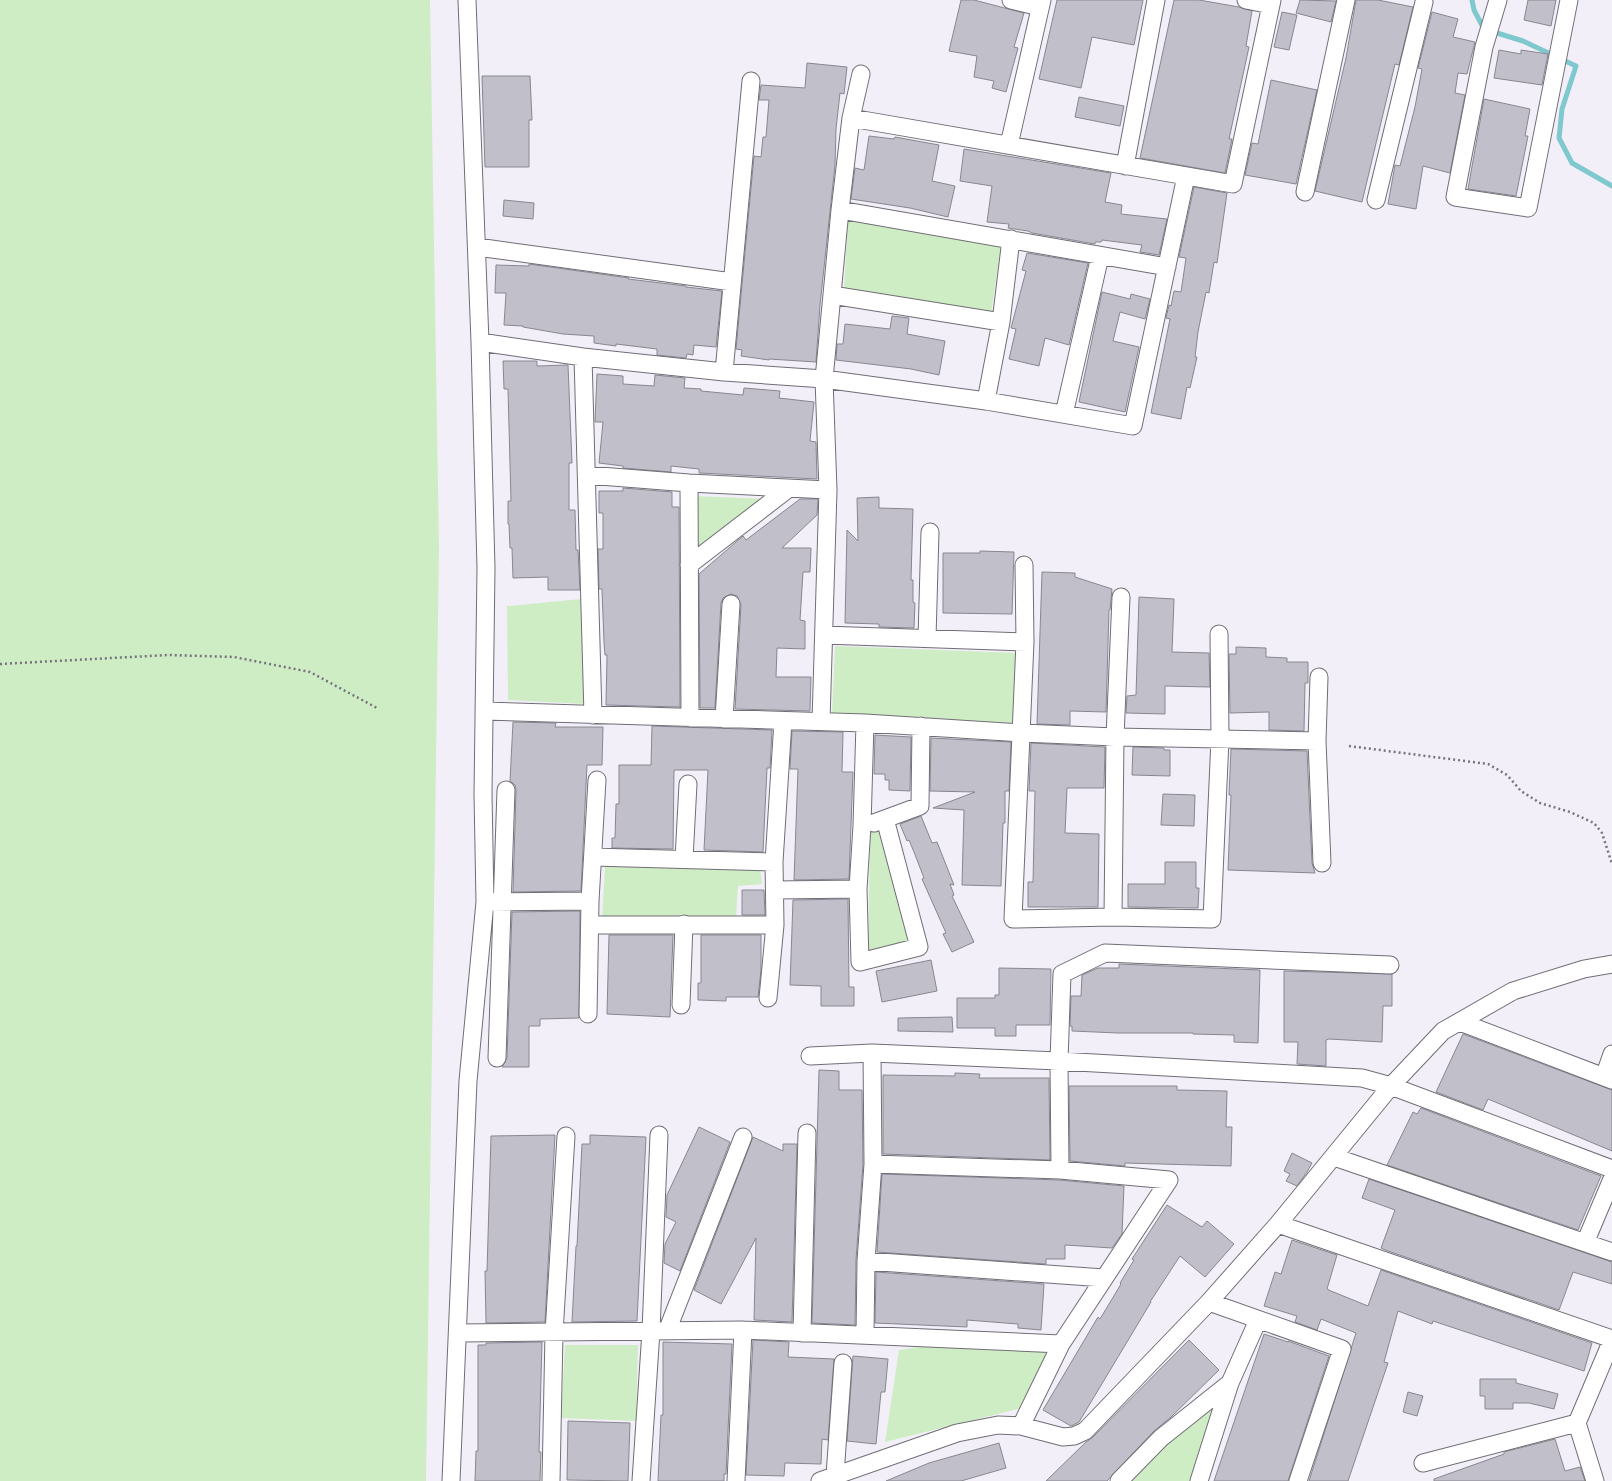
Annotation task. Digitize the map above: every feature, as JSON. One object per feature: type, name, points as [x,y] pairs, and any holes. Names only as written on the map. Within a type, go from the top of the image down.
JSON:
[{"type":"street","points":[[451,1481],[468,1081],[485,902],[484,711],[486,568],[477,247],[467,0]]},
{"type":"street","points":[[1009,145],[1041,4],[1011,0]]},
{"type":"street","points":[[1125,166],[1156,0]]},
{"type":"street","points":[[851,118],[1233,184],[1271,2],[1246,0]]},
{"type":"street","points":[[1305,192],[1346,0]]},
{"type":"street","points":[[1498,0],[1484,46],[1455,197],[1528,208],[1569,0]]},
{"type":"street","points":[[1376,200],[1421,1]]},
{"type":"street","points":[[821,721],[828,490],[824,379],[840,210],[851,118],[861,74]]},
{"type":"street","points":[[724,372],[751,81]]},
{"type":"street","points":[[480,342],[584,357],[724,372],[824,379],[986,401],[1133,426],[1186,176]]},
{"type":"street","points":[[840,210],[1166,267]]},
{"type":"street","points":[[986,401],[1001,322],[1011,239]]},
{"type":"street","points":[[477,247],[732,282]]},
{"type":"street","points":[[1064,414],[1100,256]]},
{"type":"street","points":[[832,294],[1001,322]]},
{"type":"street","points":[[584,357],[593,715]]},
{"type":"street","points":[[588,475],[689,483],[828,490]]},
{"type":"street","points":[[689,483],[688,565],[690,718]]},
{"type":"street","points":[[688,565],[788,489]]},
{"type":"street","points":[[927,638],[930,532]]},
{"type":"street","points":[[1024,565],[1025,642],[1013,919],[1114,917],[1212,919],[1220,739],[1219,634]]},
{"type":"street","points":[[1114,917],[1115,737],[1121,596]]},
{"type":"street","points":[[724,719],[731,604]]},
{"type":"street","points":[[824,635],[1025,642]]},
{"type":"street","points":[[1319,677],[1317,741],[1322,863]]},
{"type":"street","points":[[484,711],[821,721],[1115,737],[1317,741]]},
{"type":"street","points":[[768,998],[775,925],[774,862],[784,721]]},
{"type":"street","points":[[865,723],[862,826],[858,889],[860,962],[919,947],[885,819]]},
{"type":"street","points":[[862,826],[920,806],[921,726]]},
{"type":"street","points":[[588,1014],[590,901],[597,780]]},
{"type":"street","points":[[684,859],[688,784]]},
{"type":"street","points":[[497,1058],[506,790]]},
{"type":"street","points":[[593,857],[774,862]]},
{"type":"street","points":[[775,890],[858,889]]},
{"type":"street","points":[[485,902],[590,901]]},
{"type":"street","points":[[590,926],[684,924],[775,925]]},
{"type":"street","points":[[681,1005],[684,924]]},
{"type":"street","points":[[1060,1170],[1059,1061],[1062,974],[1105,953],[1390,965]]},
{"type":"street","points":[[843,1363],[828,1478],[957,1433],[998,1425],[1021,1426],[1063,1437],[1074,1436],[1085,1431],[1209,1302],[1278,1224],[1391,1086],[1443,1031],[1513,992],[1584,969],[1612,963]]},
{"type":"street","points":[[1460,1022],[1608,1079],[1612,1054]]},
{"type":"street","points":[[865,1334],[866,1261],[873,1164],[872,1053]]},
{"type":"street","points":[[810,1056],[872,1053],[1059,1061],[1362,1078],[1391,1086],[1612,1169]]},
{"type":"street","points":[[802,1333],[807,1133]]},
{"type":"street","points":[[641,1481],[659,1331],[659,1135]]},
{"type":"street","points":[[551,1481],[554,1333],[566,1136]]},
{"type":"street","points":[[659,1331],[743,1137]]},
{"type":"street","points":[[1334,1156],[1612,1252]]},
{"type":"street","points":[[873,1164],[1060,1170],[1169,1180],[1061,1344],[1021,1426]]},
{"type":"street","points":[[1585,1243],[1612,1179]]},
{"type":"street","points":[[1278,1224],[1612,1340],[1577,1423],[1595,1481]]},
{"type":"street","points":[[866,1261],[1104,1278]]},
{"type":"street","points":[[1209,1302],[1342,1349],[1298,1481]]},
{"type":"street","points":[[1200,1481],[1230,1383],[1258,1320]]},
{"type":"street","points":[[458,1333],[743,1330],[865,1334],[1061,1344]]},
{"type":"street","points":[[736,1481],[743,1330]]},
{"type":"street","points":[[1119,1481],[1161,1438],[1230,1383]]},
{"type":"street","points":[[1423,1463],[1577,1423]]},
{"type":"path","points":[[0,664],[168,655],[234,656],[310,672],[377,708]]},
{"type":"path","points":[[1349,746],[1488,764],[1507,775],[1521,791],[1540,803],[1570,812],[1594,823],[1602,833],[1612,864]]},
{"type":"green space","points":[[0,0],[430,0],[439,547],[426,1481],[0,1481]]},
{"type":"green space","points":[[848,219],[1001,246],[991,314],[844,289]]},
{"type":"green space","points":[[694,496],[772,499],[694,554]]},
{"type":"green space","points":[[581,599],[585,704],[508,700],[507,606]]},
{"type":"green space","points":[[835,646],[1017,653],[1014,724],[832,713]]},
{"type":"green space","points":[[881,829],[912,944],[868,954],[870,834]]},
{"type":"green space","points":[[605,867],[760,868],[762,884],[738,886],[736,918],[602,919]]},
{"type":"green space","points":[[565,1345],[638,1345],[636,1421],[561,1418]]},
{"type":"green space","points":[[934,1345],[1048,1351],[1022,1408],[885,1442],[899,1350]]},
{"type":"green space","points":[[1225,1391],[1194,1481],[1128,1481],[1158,1449]]},
{"type":"building","points":[[961,0],[974,0],[1024,13],[1014,47],[1018,48],[1006,92],[992,88],[994,81],[974,77],[977,56],[949,51]]},
{"type":"building","points":[[1057,0],[1143,0],[1134,45],[1092,37],[1081,88],[1039,79]]},
{"type":"building","points":[[1174,0],[1199,0],[1239,7],[1252,11],[1246,46],[1249,47],[1229,139],[1232,139],[1225,173],[1140,158]]},
{"type":"building","points":[[1300,0],[1336,1],[1331,22],[1296,13]]},
{"type":"building","points":[[1356,0],[1378,0],[1413,7],[1399,65],[1395,64],[1362,202],[1315,191],[1346,58]]},
{"type":"building","points":[[1528,0],[1556,0],[1551,26],[1524,20]]},
{"type":"building","points":[[1282,12],[1297,15],[1289,50],[1274,47]]},
{"type":"building","points":[[1432,12],[1458,19],[1453,37],[1475,42],[1467,74],[1458,73],[1455,93],[1465,95],[1450,173],[1423,166],[1416,209],[1388,204],[1395,165],[1400,166],[1415,107],[1422,69],[1418,68]]},
{"type":"building","points":[[1499,50],[1521,54],[1521,50],[1548,54],[1542,85],[1494,78]]},
{"type":"building","points":[[807,63],[847,67],[844,94],[840,93],[836,129],[835,165],[820,305],[816,362],[769,360],[741,356],[742,350],[736,349],[754,156],[761,157],[763,137],[766,137],[769,100],[759,100],[761,85],[805,88]]},
{"type":"building","points":[[482,76],[530,76],[532,120],[529,120],[529,167],[485,167]]},
{"type":"building","points":[[1271,80],[1317,90],[1296,184],[1245,175],[1252,143],[1258,144]]},
{"type":"building","points":[[1079,97],[1124,106],[1120,126],[1075,117]]},
{"type":"building","points":[[1484,99],[1530,109],[1525,136],[1528,136],[1516,196],[1468,189]]},
{"type":"building","points":[[869,136],[894,139],[895,137],[939,145],[932,181],[955,186],[948,217],[910,208],[851,199],[855,168],[864,170]]},
{"type":"building","points":[[964,149],[1111,173],[1105,202],[1122,205],[1121,214],[1167,219],[1159,255],[1140,252],[1142,245],[1102,240],[1101,242],[1095,242],[1095,244],[1008,228],[1009,224],[987,222],[992,186],[960,181]]},
{"type":"building","points":[[1194,187],[1227,193],[1217,263],[1214,262],[1209,293],[1206,292],[1198,332],[1195,357],[1197,357],[1190,388],[1187,387],[1181,419],[1151,413],[1170,319],[1166,318],[1169,305],[1171,306],[1174,291],[1181,292],[1186,258],[1179,257]]},
{"type":"building","points":[[504,200],[534,203],[533,219],[503,216]]},
{"type":"building","points":[[1027,253],[1088,263],[1069,345],[1045,338],[1039,366],[1009,359],[1016,329],[1011,328],[1026,271],[1022,270]]},
{"type":"building","points":[[529,264],[722,291],[716,347],[694,345],[693,355],[687,354],[686,358],[657,355],[657,349],[594,343],[594,336],[563,334],[523,326],[504,325],[506,293],[495,293],[496,265],[529,266]]},
{"type":"building","points":[[1102,292],[1130,299],[1131,294],[1150,299],[1145,319],[1120,312],[1113,341],[1139,347],[1125,412],[1079,402]]},
{"type":"building","points":[[892,316],[909,318],[907,334],[945,341],[939,375],[911,369],[836,360],[837,344],[843,344],[845,324],[890,329]]},
{"type":"building","points":[[503,361],[537,361],[537,366],[568,365],[572,463],[569,463],[569,510],[575,510],[576,550],[578,550],[580,590],[548,590],[548,577],[513,578],[512,548],[510,548],[508,524],[508,501],[511,501],[508,389],[504,389]]},
{"type":"building","points":[[597,374],[623,376],[623,384],[654,386],[655,375],[685,378],[684,388],[743,395],[744,388],[780,391],[779,398],[814,402],[810,441],[816,442],[817,479],[699,473],[699,469],[671,466],[671,472],[623,468],[623,466],[599,463],[603,422],[595,422]]},
{"type":"building","points":[[623,488],[672,492],[672,507],[679,507],[680,707],[606,705],[607,655],[605,655],[604,642],[602,589],[599,589],[598,549],[603,549],[603,513],[599,513],[599,491],[623,491]]},
{"type":"building","points":[[879,497],[879,508],[913,509],[911,580],[913,580],[913,602],[915,603],[914,628],[879,627],[879,624],[845,623],[847,530],[858,541],[857,498]]},
{"type":"building","points":[[800,499],[818,499],[817,515],[782,548],[811,548],[810,572],[803,572],[800,620],[805,621],[805,649],[777,648],[776,677],[811,677],[810,711],[735,709],[741,605],[737,596],[731,594],[723,598],[721,603],[715,708],[700,708],[699,574],[743,536],[746,540]]},
{"type":"building","points":[[980,551],[1014,552],[1012,614],[943,613],[943,553],[980,553]]},
{"type":"building","points":[[1042,572],[1075,573],[1075,577],[1112,589],[1109,610],[1106,712],[1070,711],[1070,725],[1037,724]]},
{"type":"building","points":[[1139,597],[1174,599],[1172,652],[1209,653],[1210,687],[1165,686],[1165,714],[1126,713],[1127,696],[1136,695]]},
{"type":"building","points":[[1236,647],[1266,648],[1266,657],[1287,658],[1287,662],[1308,662],[1308,683],[1305,683],[1304,731],[1269,730],[1269,712],[1230,713],[1229,654],[1236,654]]},
{"type":"building","points":[[513,722],[556,723],[555,727],[603,727],[602,765],[587,765],[581,891],[513,892],[516,790],[515,785],[510,781]]},
{"type":"building","points":[[652,726],[772,730],[770,768],[767,768],[763,852],[704,850],[708,770],[674,770],[673,849],[612,848],[612,838],[615,838],[616,804],[619,804],[619,765],[651,765]]},
{"type":"building","points":[[792,731],[843,732],[842,772],[853,772],[849,879],[794,880],[798,769],[790,769]]},
{"type":"building","points":[[875,735],[911,737],[910,791],[889,790],[889,780],[885,780],[885,774],[874,774]]},
{"type":"building","points":[[931,738],[1011,742],[1009,791],[1005,791],[1005,823],[1003,823],[1001,886],[962,885],[964,810],[933,808],[975,792],[930,791]]},
{"type":"building","points":[[1031,743],[1105,747],[1104,788],[1067,788],[1065,833],[1099,834],[1098,907],[1028,907],[1028,882],[1033,882],[1035,791],[1029,791]]},
{"type":"building","points":[[1133,747],[1164,748],[1164,750],[1170,750],[1170,776],[1132,775]]},
{"type":"building","points":[[1231,749],[1307,751],[1312,863],[1315,873],[1228,870]]},
{"type":"building","points":[[1163,794],[1195,795],[1194,826],[1161,825]]},
{"type":"building","points":[[921,816],[932,843],[937,842],[954,885],[950,884],[954,895],[952,896],[974,942],[952,952],[943,934],[946,933],[922,879],[924,878],[914,852],[909,840],[907,841],[900,824]]},
{"type":"building","points":[[1165,862],[1196,862],[1196,888],[1199,888],[1198,908],[1128,907],[1128,884],[1165,884]]},
{"type":"building","points":[[742,890],[764,890],[765,915],[742,915]]},
{"type":"building","points":[[848,899],[849,987],[854,987],[854,1006],[821,1006],[821,986],[790,985],[793,900]]},
{"type":"building","points":[[580,911],[579,1018],[540,1019],[540,1026],[529,1026],[529,1067],[502,1067],[507,1058],[512,912]]},
{"type":"building","points":[[609,935],[673,935],[670,1017],[607,1014]]},
{"type":"building","points":[[701,935],[761,935],[761,970],[758,997],[726,997],[726,1001],[698,1000],[698,983],[701,983]]},
{"type":"building","points":[[931,960],[937,991],[882,1002],[876,971]]},
{"type":"building","points":[[1119,964],[1260,970],[1258,1043],[1234,1042],[1234,1035],[1072,1031],[1072,1026],[1070,1026],[1071,996],[1081,996],[1082,975],[1098,968],[1119,968]]},
{"type":"building","points":[[999,968],[1051,969],[1050,1025],[1016,1025],[1016,1036],[995,1036],[995,1028],[957,1028],[957,998],[995,998],[995,995],[999,995]]},
{"type":"building","points":[[1284,971],[1392,974],[1392,1006],[1383,1006],[1382,1042],[1329,1039],[1326,1040],[1326,1066],[1297,1064],[1298,1042],[1284,1042]]},
{"type":"building","points":[[952,1017],[953,1032],[898,1031],[898,1018]]},
{"type":"building","points":[[1463,1034],[1612,1090],[1612,1151],[1488,1099],[1483,1110],[1436,1092]]},
{"type":"building","points":[[819,1070],[839,1071],[839,1090],[862,1090],[863,1164],[856,1260],[855,1325],[812,1323]]},
{"type":"building","points":[[955,1073],[980,1074],[979,1078],[1049,1078],[1050,1160],[883,1154],[883,1075],[955,1076]]},
{"type":"building","points":[[1069,1086],[1177,1086],[1177,1090],[1227,1091],[1226,1127],[1232,1127],[1231,1166],[1125,1163],[1125,1166],[1070,1161]]},
{"type":"building","points":[[1421,1108],[1601,1176],[1578,1230],[1387,1165],[1413,1112],[1417,1114]]},
{"type":"building","points":[[699,1127],[730,1142],[680,1271],[664,1263],[665,1244],[676,1222],[666,1217],[667,1195]]},
{"type":"building","points":[[555,1135],[545,1322],[486,1323],[485,1271],[487,1271],[491,1136]]},
{"type":"building","points":[[590,1135],[646,1137],[637,1321],[572,1322],[582,1144],[590,1144]]},
{"type":"building","points":[[753,1137],[783,1151],[783,1144],[797,1144],[792,1322],[754,1320],[756,1238],[721,1304],[694,1290]]},
{"type":"building","points":[[1292,1153],[1312,1163],[1297,1186],[1286,1181],[1290,1174],[1284,1171]]},
{"type":"building","points":[[882,1174],[1059,1180],[1124,1186],[1122,1234],[1112,1248],[1065,1245],[1065,1259],[1046,1259],[1046,1264],[877,1252]]},
{"type":"building","points":[[1369,1179],[1612,1262],[1612,1284],[1573,1272],[1559,1310],[1381,1248],[1395,1210],[1362,1198]]},
{"type":"building","points":[[1167,1205],[1202,1227],[1207,1221],[1234,1244],[1205,1277],[1180,1256],[1150,1302],[1079,1422],[1071,1426],[1043,1410],[1098,1317],[1100,1319],[1121,1284],[1120,1283],[1134,1260],[1132,1259]]},
{"type":"building","points":[[1292,1240],[1337,1255],[1327,1289],[1331,1291],[1368,1306],[1381,1270],[1592,1343],[1584,1371],[1433,1321],[1432,1324],[1398,1311],[1384,1362],[1388,1363],[1348,1481],[1309,1481],[1356,1333],[1321,1319],[1317,1330],[1295,1322],[1297,1316],[1264,1306],[1275,1272],[1281,1274]]},
{"type":"building","points":[[876,1272],[1044,1284],[1041,1330],[1018,1328],[1018,1324],[967,1320],[967,1327],[875,1323]]},
{"type":"building","points":[[1264,1334],[1329,1356],[1288,1481],[1214,1481]]},
{"type":"building","points":[[753,1340],[789,1342],[788,1357],[834,1359],[828,1440],[822,1439],[821,1464],[785,1463],[784,1476],[746,1475]]},
{"type":"building","points":[[1189,1340],[1219,1370],[1171,1417],[1154,1431],[1107,1481],[1046,1481],[1092,1438]]},
{"type":"building","points":[[542,1342],[539,1452],[541,1452],[540,1481],[475,1481],[476,1451],[478,1451],[478,1345],[486,1345],[486,1343]]},
{"type":"building","points":[[663,1342],[732,1344],[726,1474],[724,1474],[724,1481],[658,1481],[661,1415],[663,1415]]},
{"type":"building","points":[[853,1356],[888,1359],[885,1392],[881,1392],[876,1444],[847,1441]]},
{"type":"building","points":[[1480,1379],[1516,1379],[1516,1383],[1558,1394],[1554,1409],[1529,1403],[1513,1403],[1513,1409],[1485,1409],[1485,1396],[1480,1396]]},
{"type":"building","points":[[1408,1392],[1423,1396],[1417,1416],[1403,1412]]},
{"type":"building","points":[[568,1421],[630,1423],[628,1481],[567,1480]]},
{"type":"building","points":[[1555,1439],[1565,1471],[1580,1467],[1585,1481],[1434,1481],[1434,1479],[1504,1454],[1504,1452]]},
{"type":"building","points":[[999,1443],[1006,1468],[961,1481],[886,1481],[929,1463]]},
{"type":"waterway","points":[[1472,0],[1474,10],[1484,29],[1523,41],[1576,66],[1562,109],[1559,138],[1572,163],[1612,186]]}]
